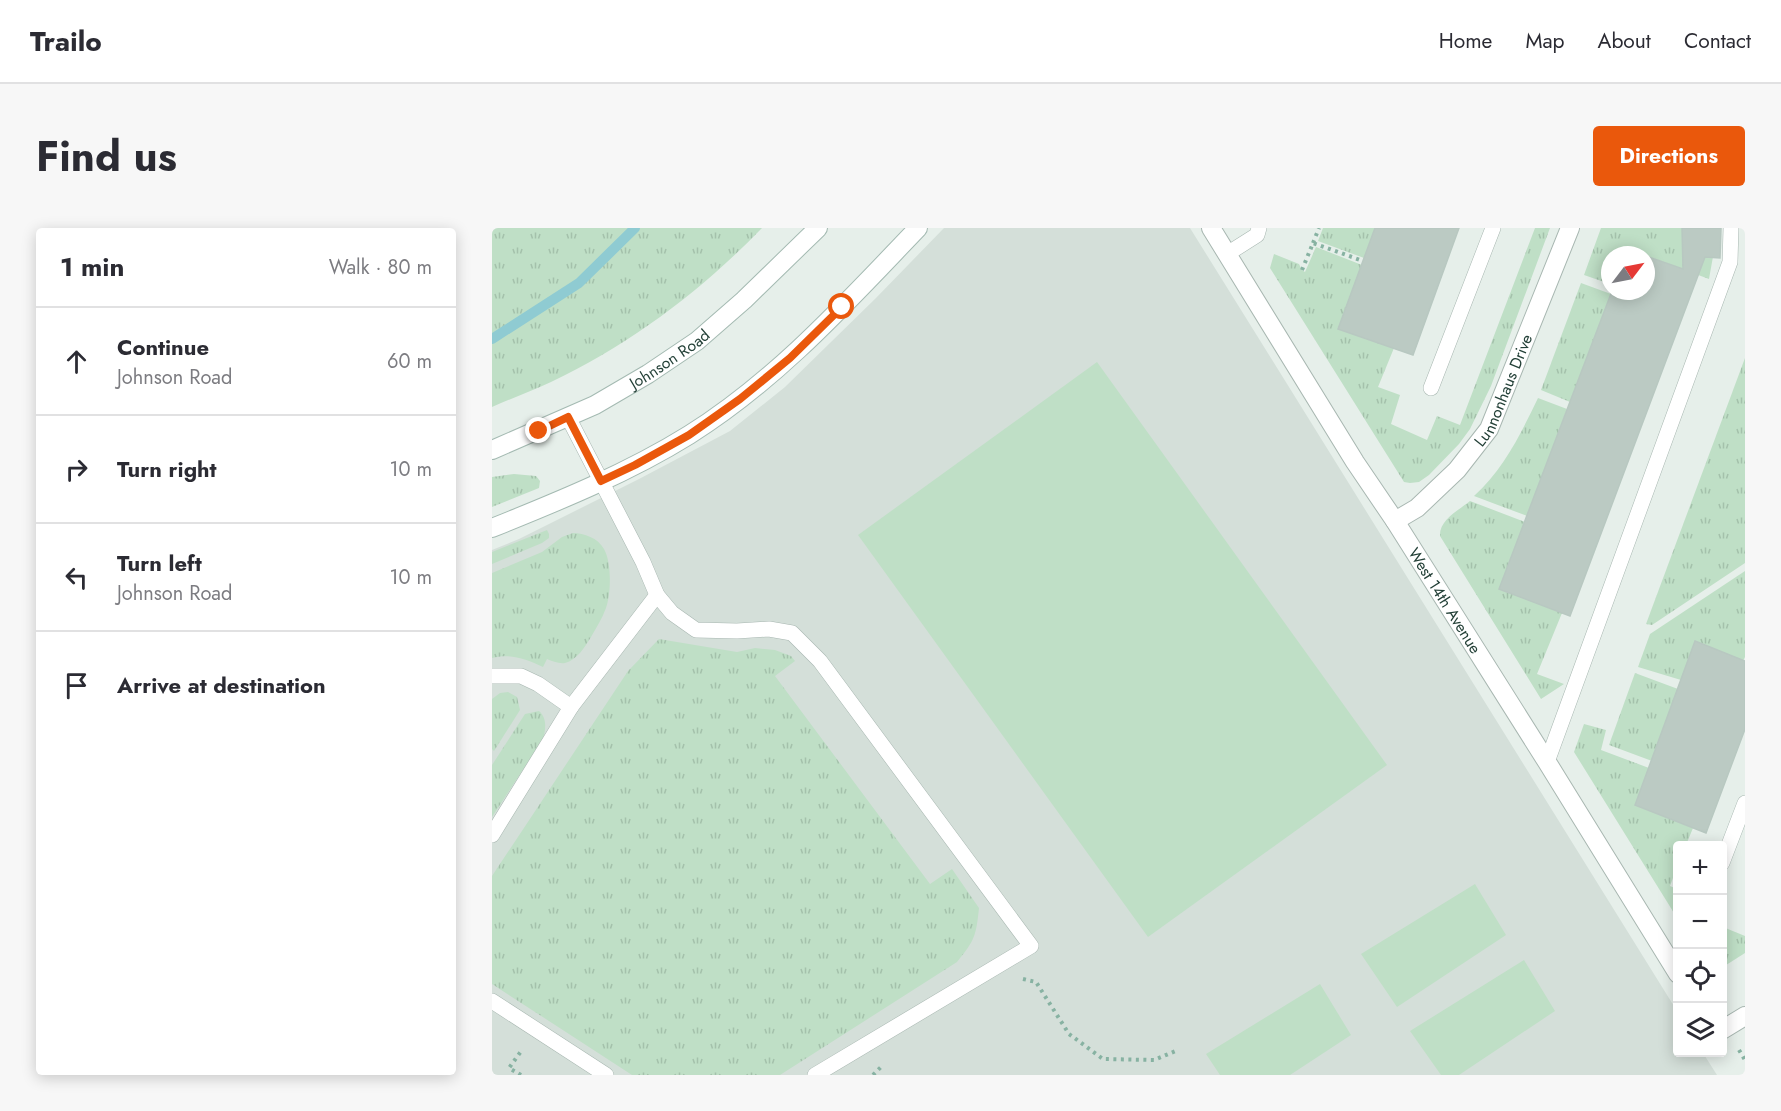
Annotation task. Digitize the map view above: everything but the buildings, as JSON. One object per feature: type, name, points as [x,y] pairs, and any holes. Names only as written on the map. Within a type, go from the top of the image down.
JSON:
[{"type":"street","name":"Johnson Road","points":[[492,450],[595,405],[648,374],[697,341],[758,288],[818,228]]},
{"type":"street","points":[[492,528],[565,498],[635,465],[689,435],[740,399],[790,358],[918,228]]},
{"type":"street","name":"West 14th Avenue","points":[[1211,228],[1355,462],[1672,955]]},
{"type":"street","name":"Lunnonhaus Drive","points":[[1395,521],[1417,508],[1457,470],[1489,429],[1570,228]]},
{"type":"street","points":[[1727,1027],[1745,1016]]},
{"type":"lane","points":[[1227,254],[1257,235],[1259,228]]},
{"type":"lane","points":[[1431,388],[1493,228]]},
{"type":"lane","points":[[1547,762],[1730,262],[1731,228]]},
{"type":"lane","points":[[568,417],[643,562],[657,595],[672,613],[696,630],[738,631],[769,628],[792,633],[820,661],[1031,946],[815,1075]]},
{"type":"lane","points":[[492,835],[571,707],[657,595]]},
{"type":"lane","points":[[492,676],[521,676],[538,684],[571,707]]},
{"type":"lane","points":[[1727,850],[1745,803]]},
{"type":"lane","points":[[492,1001],[606,1075]]},
{"type":"path","points":[[1302,270],[1319,228]]},
{"type":"path","points":[[1313,243],[1363,261]]},
{"type":"path","points":[[1014,978],[1036,982],[1069,1034],[1102,1059],[1154,1060],[1179,1050]]},
{"type":"path","points":[[873,1075],[887,1060]]},
{"type":"shaded area","points":[[944,228],[1190,228],[1673,1005],[1673,1057],[1706,1057],[1717,1075],[492,1075],[492,550],[519,539],[639,479],[730,431],[785,387]]},
{"type":"green space","points":[[492,228],[762,228],[690,294],[637,333],[581,367],[492,407]]},
{"type":"green space","points":[[1323,228],[1375,228],[1364,258],[1318,241]]},
{"type":"green space","points":[[1535,228],[1550,228],[1491,386],[1470,429],[1429,475],[1419,482],[1404,482],[1270,268],[1274,254],[1299,264],[1305,272],[1316,247],[1362,265],[1394,348],[1378,387],[1400,395],[1391,424],[1427,440],[1437,416],[1460,425]]},
{"type":"green space","points":[[1601,228],[1682,228],[1714,251],[1709,279],[1655,259],[1655,246],[1601,246],[1601,281],[1584,275]]},
{"type":"green space","points":[[1581,283],[1601,290],[1601,300],[1609,300],[1570,402],[1541,390]]},
{"type":"green space","points":[[1745,358],[1745,563],[1652,625],[1646,624]]},
{"type":"green space","points":[[1097,362],[1387,765],[1148,937],[858,535]]},
{"type":"green space","points":[[1538,398],[1567,409],[1527,516],[1474,496],[1503,462]]},
{"type":"green space","points":[[514,474],[536,476],[540,481],[539,488],[492,507],[492,477]]},
{"type":"green space","points":[[1470,501],[1525,522],[1562,613],[1537,674],[1564,684],[1541,699],[1440,536],[1446,520]]},
{"type":"green space","points":[[547,530],[549,538],[542,543],[492,564],[492,552]]},
{"type":"green space","points":[[573,533],[586,535],[598,542],[607,555],[609,570],[608,602],[586,645],[577,656],[569,661],[560,663],[547,659],[543,667],[518,658],[505,656],[492,658],[492,573],[542,552],[562,537]]},
{"type":"green space","points":[[1745,571],[1745,657],[1743,661],[1681,680],[1638,667],[1650,634]]},
{"type":"green space","points":[[659,639],[737,652],[755,648],[775,650],[791,656],[795,661],[775,676],[930,884],[952,869],[979,908],[974,937],[957,962],[780,1075],[632,1075],[492,984],[492,876],[628,671]]},
{"type":"green space","points":[[1635,673],[1678,689],[1652,761],[1609,745]]},
{"type":"green space","points":[[508,692],[517,697],[520,710],[494,751],[492,749],[492,699],[500,693]]},
{"type":"green space","points":[[539,711],[545,724],[543,739],[492,817],[492,765],[525,714]]},
{"type":"green space","points":[[1584,724],[1606,730],[1601,750],[1649,768],[1635,805],[1693,828],[1688,841],[1673,841],[1673,878],[1670,886],[1673,887],[1673,911],[1574,752]]},
{"type":"green space","points":[[1475,884],[1506,935],[1397,1007],[1361,954]]},
{"type":"green space","points":[[1727,929],[1745,936],[1745,953],[1727,964]]},
{"type":"green space","points":[[1524,960],[1555,1011],[1459,1075],[1441,1075],[1410,1031]]},
{"type":"green space","points":[[1320,984],[1351,1035],[1290,1075],[1220,1075],[1206,1054]]},
{"type":"waterway","points":[[492,339],[579,283],[635,228]]},
{"type":"route","points":[[539,431],[568,417],[601,481],[689,435],[740,399],[790,358],[842,307]]}]
